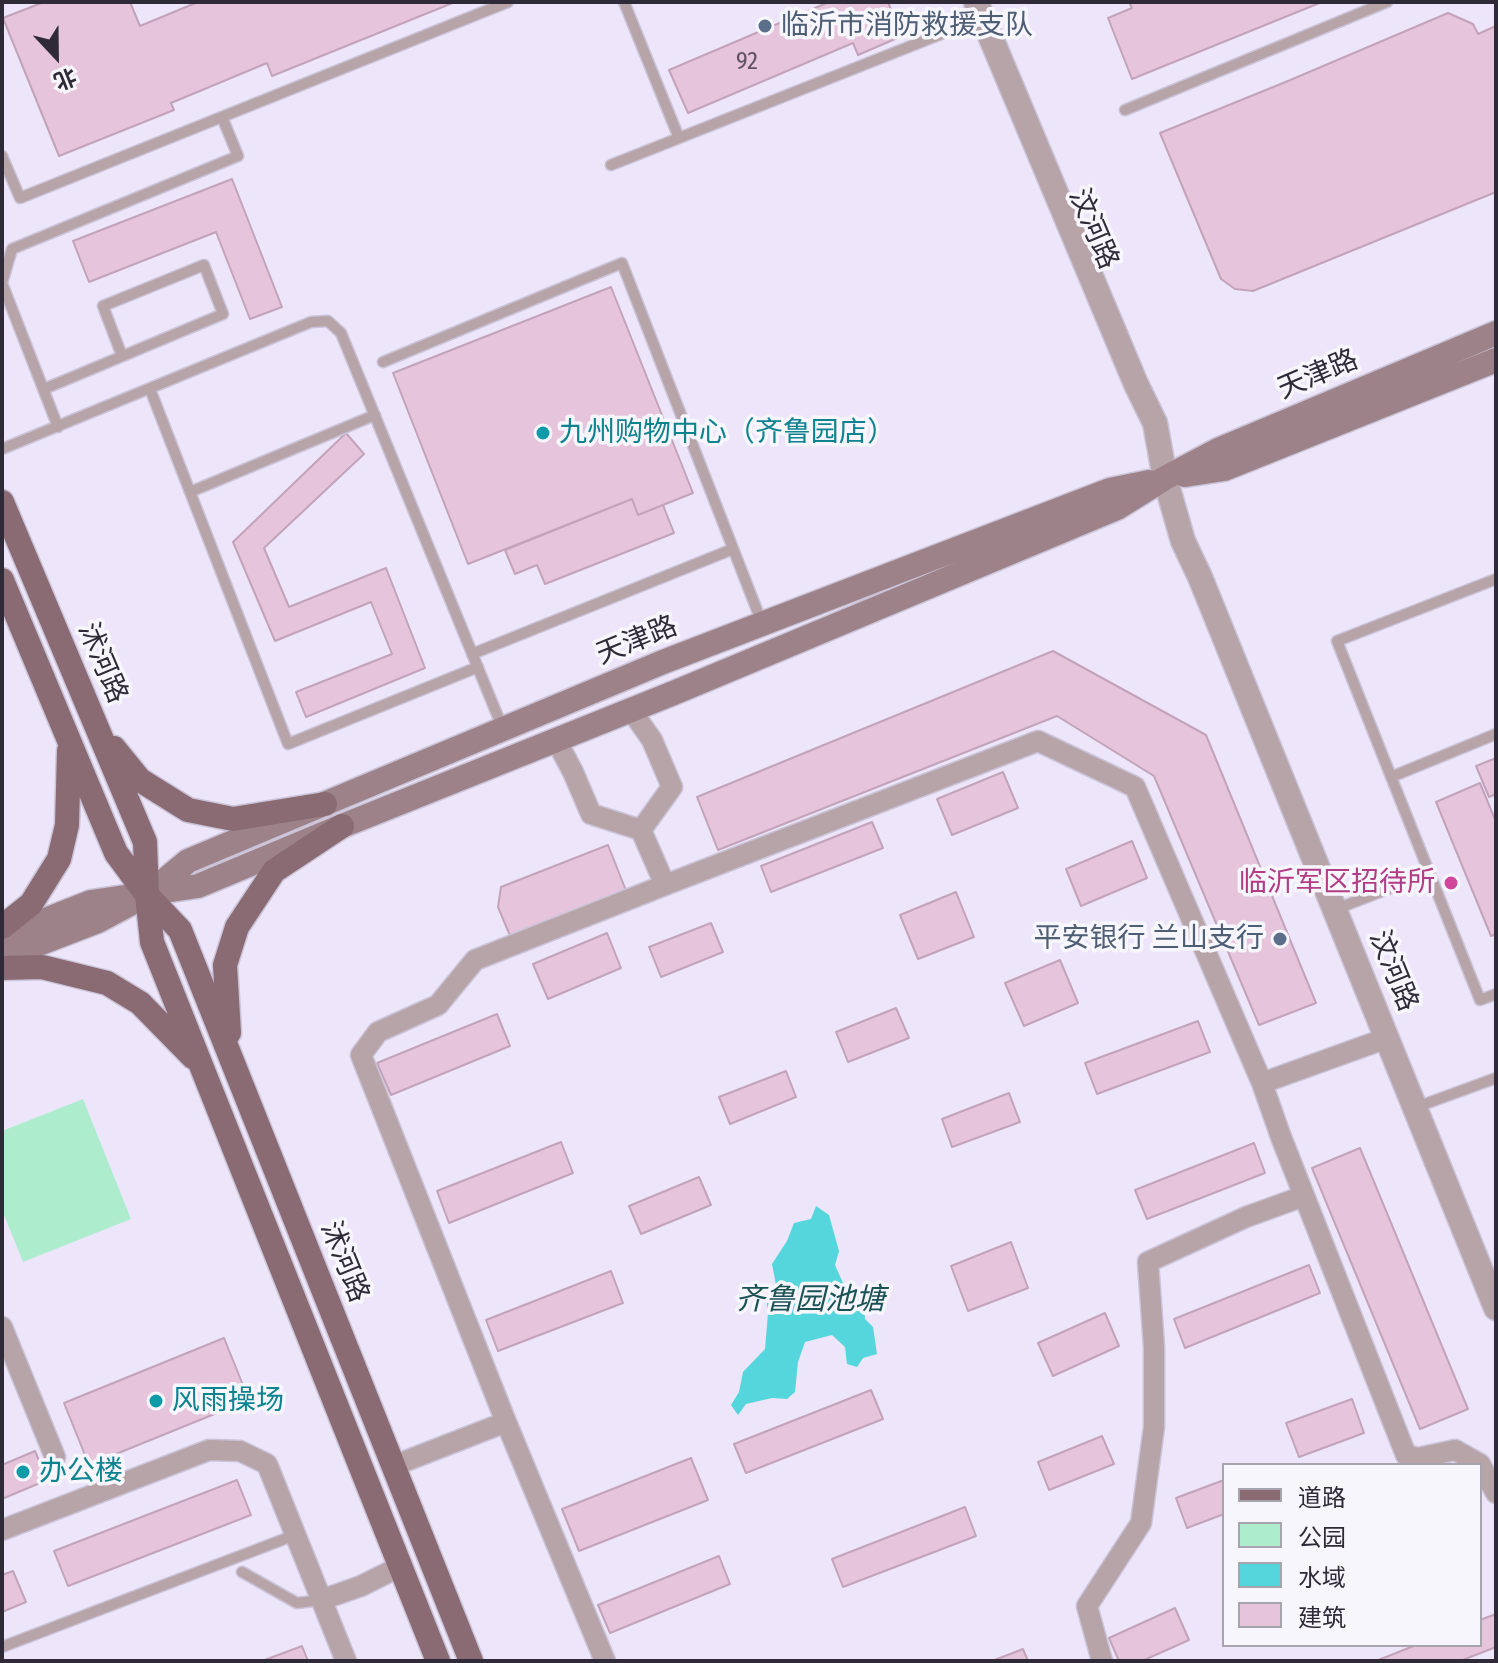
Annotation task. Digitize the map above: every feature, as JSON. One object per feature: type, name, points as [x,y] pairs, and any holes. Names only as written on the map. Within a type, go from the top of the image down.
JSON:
[{"type":"main road","name":"天津路","points":[[2,937],[91,902],[198,886],[1117,508],[1218,450],[1496,333]]},
{"type":"main road","name":"天津路","points":[[2,958],[98,921],[147,895],[188,861],[762,623],[1110,490],[1224,469],[1496,360]]},
{"type":"main road","name":"沭河路","points":[[2,502],[145,842],[152,942],[438,1661]]},
{"type":"main road","name":"沭河路","points":[[2,580],[116,853],[147,895],[180,930],[471,1661]]},
{"type":"main road","points":[[97,727],[140,780],[188,810],[233,819],[325,804]]},
{"type":"main road","points":[[2,927],[31,904],[59,859],[67,825],[69,741]]},
{"type":"main road","points":[[230,1056],[225,965],[237,927],[274,871],[342,826]]},
{"type":"main road","points":[[2,968],[42,967],[107,983],[140,1003],[201,1065]]},
{"type":"street","name":"汶河路","points":[[972,8],[1126,387],[1145,425],[1165,478],[1183,541],[1496,1308]]},
{"type":"street","name":"汶河路","points":[[1165,478],[1195,536],[1496,1279]]},
{"type":"street","points":[[631,710],[652,740],[672,787],[641,830]]},
{"type":"street","points":[[556,740],[591,814],[641,830],[665,885]]},
{"type":"street","points":[[605,1661],[506,1422],[361,1055],[378,1032],[438,1005],[475,960],[1038,741],[1135,787],[1262,1083],[1406,1455],[1418,1458],[1455,1450],[1478,1463]]},
{"type":"street","points":[[1262,1083],[1387,1038]]},
{"type":"street","points":[[1102,1661],[1087,1606],[1141,1523],[1154,1427],[1154,1347],[1148,1262],[1246,1217],[1304,1196]]},
{"type":"street","points":[[2,1327],[55,1457]]},
{"type":"street","points":[[393,1466],[506,1422]]},
{"type":"street","points":[[2,1530],[209,1450],[240,1451],[267,1464],[346,1661]]},
{"type":"street","points":[[1482,1468],[1496,1493]]},
{"type":"street","points":[[321,1600],[361,1586],[399,1567]]},
{"type":"lane","points":[[2,156],[20,198],[508,2]]},
{"type":"lane","points":[[624,2],[679,138]]},
{"type":"lane","points":[[1125,110],[1387,2]]},
{"type":"lane","points":[[611,165],[972,8]]},
{"type":"lane","points":[[58,427],[2,283],[12,249],[238,156],[222,117]]},
{"type":"lane","points":[[383,362],[622,263],[762,623]]},
{"type":"lane","points":[[44,389],[223,314],[204,265],[103,306],[122,356]]},
{"type":"lane","points":[[2,449],[311,322],[328,321],[341,333],[503,729]]},
{"type":"lane","points":[[150,389],[288,744],[478,667]]},
{"type":"lane","points":[[190,492],[375,415]]},
{"type":"lane","points":[[472,654],[733,549]]},
{"type":"lane","points":[[1496,579],[1337,641],[1480,1000],[1496,994]]},
{"type":"lane","points":[[1391,777],[1496,734]]},
{"type":"lane","points":[[1344,906],[1429,873]]},
{"type":"lane","points":[[1425,1104],[1496,1078]]},
{"type":"lane","points":[[2,1647],[295,1535]]},
{"type":"lane","points":[[242,1572],[297,1603],[321,1600]]},
{"type":"green space","points":[[83,1099],[131,1219],[23,1262],[2,1210],[2,1131]]},
{"type":"water","name":"齐鲁园池塘","points":[[816,1206],[829,1215],[839,1251],[835,1265],[843,1283],[864,1302],[865,1319],[873,1327],[877,1354],[863,1358],[857,1367],[847,1364],[845,1347],[832,1335],[805,1342],[798,1362],[795,1392],[787,1399],[772,1398],[746,1404],[738,1415],[731,1405],[739,1392],[743,1372],[765,1349],[766,1296],[776,1285],[772,1264],[794,1223],[811,1219]]},
{"type":"building","points":[[44,2],[130,2],[140,26],[198,2],[455,2],[272,76],[267,63],[171,103],[174,110],[59,156],[3,18]]},
{"type":"building","name":"临沂市消防救援支队","points":[[829,2],[888,2],[902,36],[858,55],[853,43],[688,113],[669,70]]},
{"type":"building","points":[[1129,2],[1322,2],[1132,79],[1108,18],[1132,8]]},
{"type":"building","points":[[1448,13],[1473,24],[1478,34],[1496,26],[1496,192],[1253,291],[1235,289],[1221,279],[1160,133]]},
{"type":"building","points":[[232,179],[282,307],[250,319],[216,232],[89,282],[73,241]]},
{"type":"building","name":"九州购物中心（齐鲁园店）","points":[[611,287],[693,493],[638,515],[632,499],[468,564],[393,373]]},
{"type":"building","points":[[346,433],[364,454],[264,548],[289,607],[386,568],[425,668],[306,717],[296,692],[392,654],[371,602],[275,641],[233,542]]},
{"type":"building","points":[[632,499],[638,515],[663,505],[674,533],[545,584],[537,565],[515,574],[505,550]]},
{"type":"building","points":[[1053,651],[1206,735],[1316,1003],[1259,1025],[1154,776],[1057,716],[718,850],[697,797]]},
{"type":"building","points":[[1496,758],[1496,794],[1489,797],[1476,766]]},
{"type":"building","points":[[1003,772],[1018,808],[952,835],[937,799]]},
{"type":"building","points":[[1480,783],[1496,822],[1496,934],[1491,936],[1436,802]]},
{"type":"building","points":[[872,822],[883,848],[771,892],[761,866]]},
{"type":"building","points":[[1132,841],[1147,878],[1081,906],[1066,869]]},
{"type":"building","points":[[608,845],[627,893],[511,938],[498,907],[501,887]]},
{"type":"building","points":[[956,892],[974,937],[918,959],[900,915]]},
{"type":"building","points":[[711,923],[723,952],[661,977],[649,947]]},
{"type":"building","points":[[607,933],[621,968],[548,999],[533,964]]},
{"type":"building","points":[[1060,960],[1078,1003],[1024,1026],[1005,983]]},
{"type":"building","points":[[896,1008],[909,1038],[848,1062],[836,1032]]},
{"type":"building","points":[[497,1014],[510,1046],[391,1095],[377,1063]]},
{"type":"building","points":[[1198,1021],[1210,1052],[1097,1094],[1085,1063]]},
{"type":"building","points":[[786,1071],[796,1097],[730,1124],[719,1097]]},
{"type":"building","points":[[1009,1093],[1020,1122],[952,1147],[942,1119]]},
{"type":"building","points":[[561,1142],[573,1173],[449,1223],[437,1191]]},
{"type":"building","points":[[1254,1143],[1265,1173],[1147,1219],[1135,1190]]},
{"type":"building","points":[[1360,1148],[1468,1409],[1420,1429],[1312,1168]]},
{"type":"building","points":[[699,1177],[711,1205],[641,1234],[629,1206]]},
{"type":"building","points":[[1011,1242],[1028,1288],[968,1311],[951,1266]]},
{"type":"building","points":[[1309,1265],[1320,1293],[1185,1348],[1174,1319]]},
{"type":"building","points":[[611,1271],[623,1303],[498,1351],[486,1320]]},
{"type":"building","points":[[1105,1313],[1119,1346],[1053,1376],[1038,1343]]},
{"type":"building","name":"风雨操场","points":[[224,1338],[249,1400],[89,1465],[64,1403]]},
{"type":"building","points":[[871,1390],[883,1419],[746,1473],[734,1444]]},
{"type":"building","points":[[1352,1399],[1364,1433],[1299,1457],[1286,1423]]},
{"type":"building","points":[[1102,1436],[1114,1464],[1049,1490],[1038,1462]]},
{"type":"building","name":"办公楼","points":[[35,1451],[47,1480],[2,1499],[2,1465]]},
{"type":"building","points":[[691,1458],[708,1500],[579,1551],[562,1509]]},
{"type":"building","points":[[237,1480],[251,1515],[68,1586],[54,1551]]},
{"type":"building","points":[[1222,1481],[1222,1515],[1187,1528],[1176,1498]]},
{"type":"building","points":[[965,1507],[976,1536],[843,1587],[832,1559]]},
{"type":"building","points":[[719,1556],[730,1584],[610,1633],[598,1605]]},
{"type":"building","points":[[13,1571],[26,1602],[2,1612],[2,1575]]},
{"type":"building","points":[[1175,1608],[1189,1640],[1142,1661],[1119,1661],[1109,1638]]},
{"type":"building","points":[[1496,1614],[1496,1647],[1460,1661],[1376,1661],[1411,1647],[1482,1647],[1482,1619]]},
{"type":"building","points":[[302,1646],[308,1661],[262,1661]]},
{"type":"building","points":[[1023,1649],[1028,1661],[992,1661]]},
{"type":"place","name":"临沂市消防救援支队","points":[[765,26]]},
{"type":"place","name":"九州购物中心（齐鲁园店）","points":[[543,433]]},
{"type":"place","name":"临沂军区招待所","points":[[1451,883]]},
{"type":"place","name":"平安银行 兰山支行","points":[[1280,939]]},
{"type":"place","name":"风雨操场","points":[[156,1401]]},
{"type":"place","name":"办公楼","points":[[23,1472]]}]
